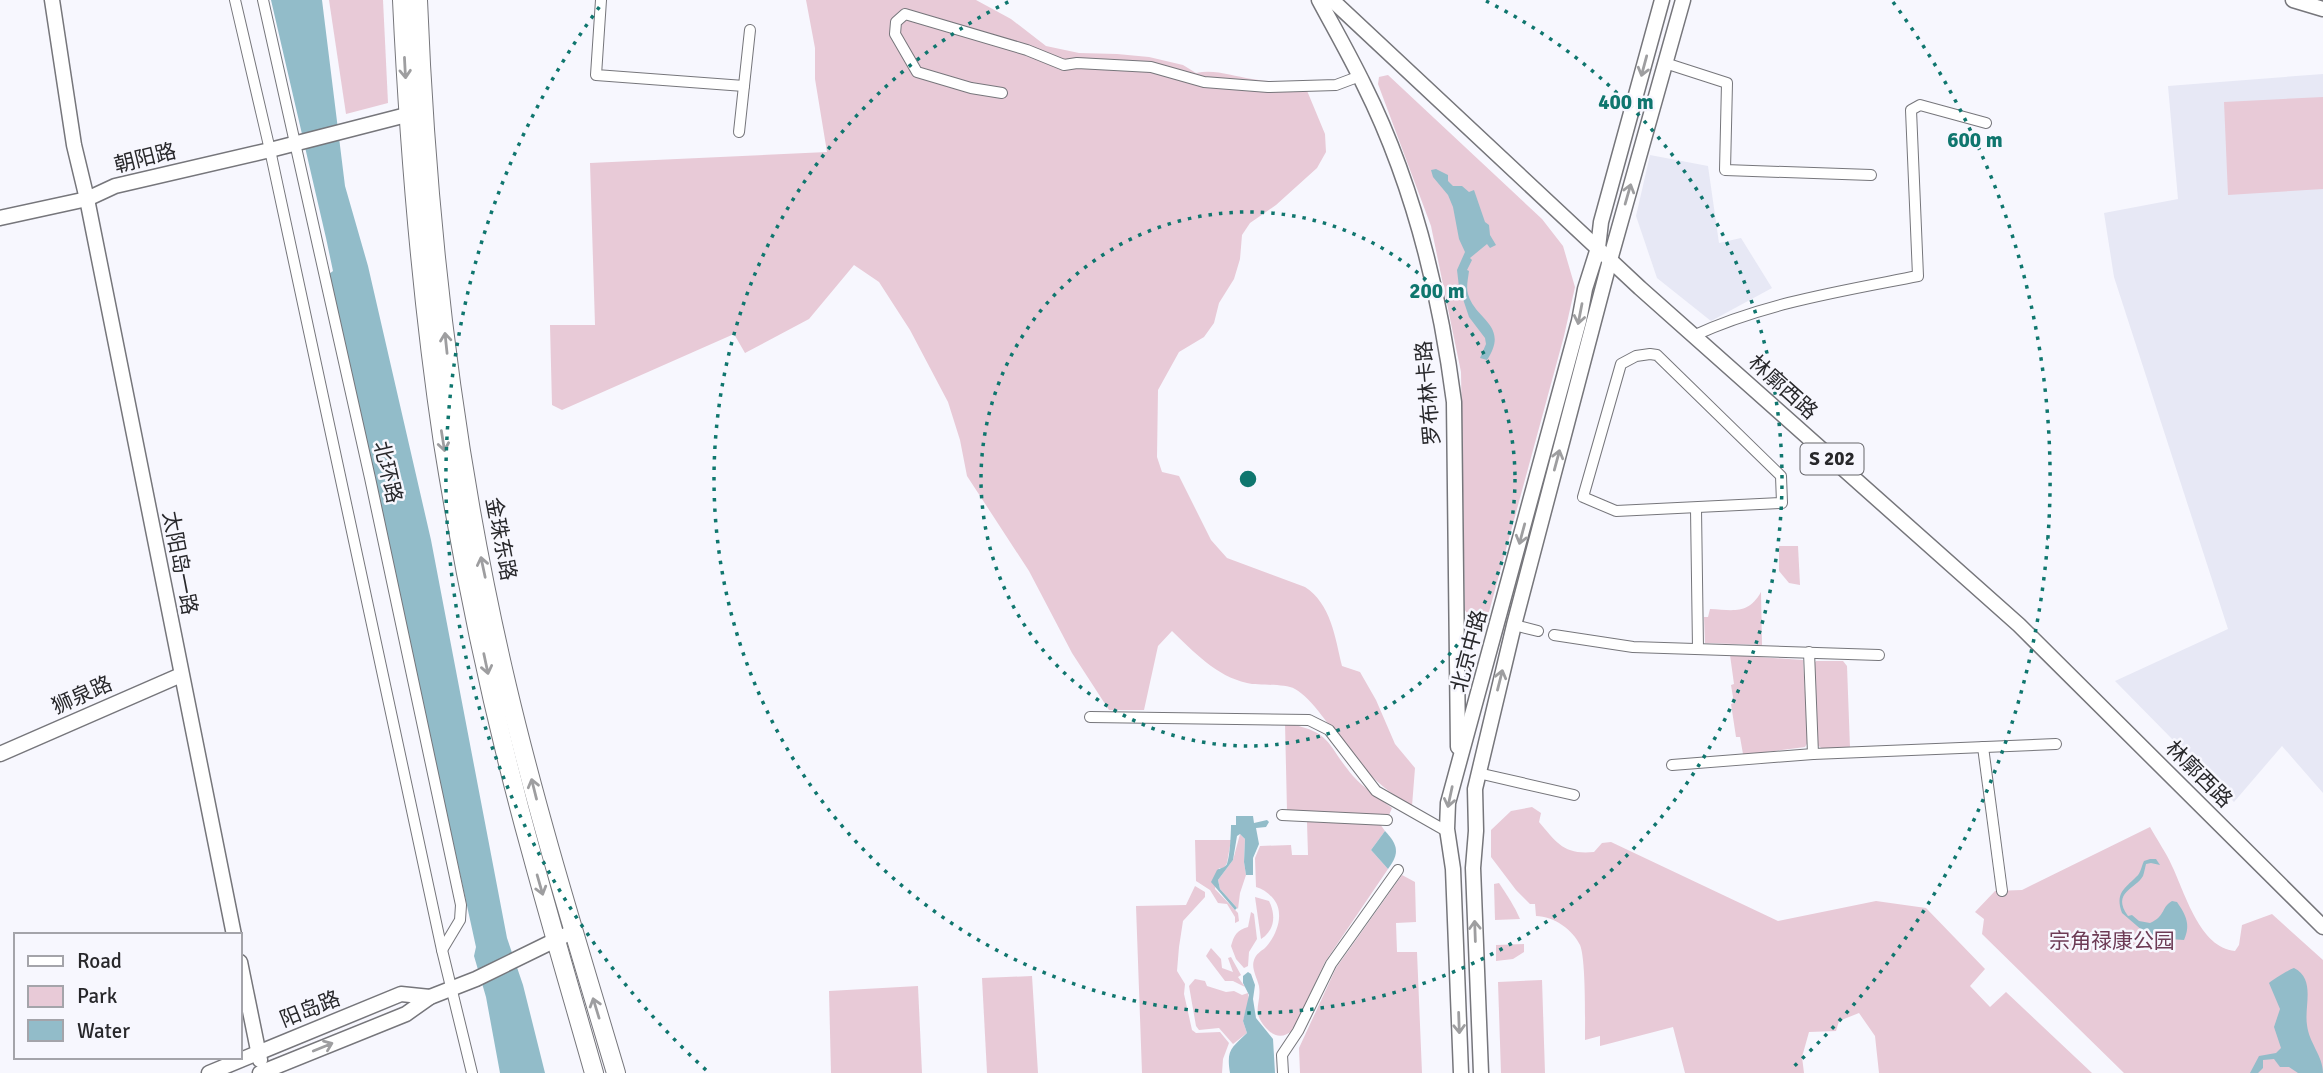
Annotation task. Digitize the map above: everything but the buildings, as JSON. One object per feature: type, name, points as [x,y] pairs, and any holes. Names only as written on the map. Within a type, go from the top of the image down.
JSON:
[{"type":"highway","name":"金珠东路","points":[[402,0],[448,362],[477,540],[507,686],[547,842],[616,1073]]},
{"type":"highway","name":"金珠东路","points":[[418,0],[415,113],[430,347],[444,445],[486,667],[530,850],[594,1073]]},
{"type":"main road","name":"太阳岛一路","points":[[52,0],[74,145],[88,199],[234,933]]},
{"type":"main road","name":"罗布林卡路","points":[[1319,0],[1360,76],[1396,160],[1416,219],[1447,352],[1454,402],[1458,765]]},
{"type":"main road","name":"林廓西路","points":[[1332,0],[1693,336],[2019,625],[2323,927]]},
{"type":"main road","name":"北京中路","points":[[1461,1073],[1448,803],[1579,321],[1585,289],[1598,248],[1601,222],[1662,0]]},
{"type":"main road","name":"北京中路","points":[[1481,1073],[1473,868],[1475,789],[1478,772],[1610,260],[1683,0]]},
{"type":"main road","points":[[2293,0],[2323,9]]},
{"type":"main road","name":"朝阳路","points":[[0,218],[88,199],[115,186],[415,113]]},
{"type":"main road","name":"狮泉路","points":[[0,754],[181,675]]},
{"type":"main road","name":"阳岛路","points":[[262,1073],[406,1014],[430,997],[476,979],[573,932]]},
{"type":"main road","points":[[242,972],[262,1073]]},
{"type":"main road","name":"阳岛路","points":[[209,1073],[401,994],[430,997]]},
{"type":"street","points":[[235,0],[270,150],[442,950],[472,1073]]},
{"type":"street","name":"北环路","points":[[263,0],[297,143],[461,905],[460,920],[442,950]]},
{"type":"street","points":[[601,0],[596,75],[744,86]]},
{"type":"street","points":[[1002,93],[971,88],[917,72],[895,34],[896,22],[905,15],[1027,50],[1064,65],[1151,67],[1204,82],[1294,87],[1336,85],[1360,76]]},
{"type":"street","points":[[739,132],[750,30]]},
{"type":"street","points":[[1665,63],[1727,83],[1725,170],[1871,175]]},
{"type":"street","points":[[1693,336],[1724,321],[1804,298],[1918,276],[1911,110],[1920,105],[1986,123]]},
{"type":"street","points":[[1657,355],[1781,477],[1782,503],[1696,509],[1616,510],[1583,497],[1621,364],[1636,356],[1657,355]]},
{"type":"street","points":[[1696,509],[1698,649]]},
{"type":"street","points":[[1514,625],[1538,631]]},
{"type":"street","points":[[1554,635],[1633,647],[1879,655]]},
{"type":"street","points":[[1809,653],[1813,754]]},
{"type":"street","points":[[1090,718],[1309,720],[1329,730],[1376,791],[1448,832]]},
{"type":"street","points":[[1672,765],[1813,754],[2056,744]]},
{"type":"street","points":[[1983,747],[2002,891]]},
{"type":"street","points":[[1478,772],[1574,795]]},
{"type":"street","points":[[1282,815],[1387,820]]},
{"type":"street","points":[[1283,1073],[1282,1055],[1298,1031],[1331,964],[1398,870]]},
{"type":"shaded area","points":[[2323,74],[2323,793],[2282,746],[2234,802],[2115,681],[2228,629],[2114,277],[2104,213],[2178,199],[2168,86]]},
{"type":"shaded area","points":[[1650,155],[1708,166],[1719,243],[1741,238],[1772,288],[1711,321],[1657,278],[1636,216]]},
{"type":"green space","points":[[329,0],[383,0],[388,103],[346,114]]},
{"type":"green space","points":[[806,0],[976,0],[1011,19],[1046,46],[1079,53],[1149,57],[1183,65],[1196,73],[1217,72],[1271,81],[1303,81],[1325,134],[1326,152],[1317,168],[1276,205],[1250,223],[1242,235],[1240,259],[1234,279],[1219,303],[1214,323],[1204,337],[1179,352],[1158,390],[1157,457],[1162,472],[1179,476],[1211,540],[1227,558],[1305,587],[1321,602],[1331,622],[1342,666],[1360,672],[1376,700],[1395,744],[1415,768],[1412,806],[1367,772],[1301,693],[1290,687],[1247,683],[1225,675],[1206,662],[1172,631],[1158,646],[1144,710],[1109,710],[1072,653],[1029,571],[967,476],[960,440],[948,402],[910,330],[879,282],[854,265],[809,319],[745,353],[734,334],[562,410],[552,405],[550,325],[595,325],[590,163],[827,152],[815,79],[815,48]]},
{"type":"green space","points":[[1388,75],[1542,219],[1563,246],[1575,287],[1564,336],[1485,619],[1471,616],[1465,610],[1461,372],[1431,226],[1378,84],[1379,77]]},
{"type":"green space","points":[[2323,97],[2323,189],[2228,195],[2224,102]]},
{"type":"green space","points":[[1779,546],[1798,546],[1800,585],[1789,583],[1779,571]]},
{"type":"green space","points":[[1761,592],[1762,645],[1705,643],[1704,617],[1708,617],[1710,609],[1745,608]]},
{"type":"green space","points":[[1730,655],[1803,660],[1808,742],[1805,747],[1727,757],[1743,754],[1740,737],[1736,737],[1731,704],[1734,703],[1731,685],[1734,684]]},
{"type":"green space","points":[[1816,661],[1843,661],[1847,666],[1850,748],[1823,749],[1817,745]]},
{"type":"green space","points":[[1285,723],[1312,730],[1326,740],[1353,776],[1392,808],[1389,815],[1287,811]]},
{"type":"green space","points":[[1532,807],[1541,813],[1539,822],[1556,842],[1568,849],[1575,852],[1594,852],[1602,843],[1611,842],[1778,921],[1876,901],[1926,908],[1985,969],[1970,986],[1990,1007],[2006,992],[2092,1073],[1879,1073],[1875,1036],[1859,1013],[1839,1021],[1836,1031],[1809,1032],[1802,1057],[1804,1073],[1685,1073],[1673,1027],[1600,1046],[1600,1036],[1585,1040],[1584,976],[1580,945],[1573,934],[1562,925],[1549,918],[1536,916],[1535,904],[1530,904],[1516,890],[1491,857],[1491,830],[1511,811]]},
{"type":"green space","points":[[1307,822],[1380,824],[1385,831],[1371,850],[1388,869],[1325,962],[1293,1030],[1278,1036],[1269,1031],[1258,1013],[1259,986],[1253,963],[1273,937],[1279,914],[1272,897],[1256,887],[1255,858],[1260,846],[1291,845],[1292,855],[1308,855]]},
{"type":"green space","name":"宗角禄康公园","points":[[2150,827],[2170,861],[2195,917],[2212,940],[2223,948],[2235,951],[2239,945],[2242,925],[2272,914],[2323,960],[2323,1073],[2124,1073],[1982,934],[1984,919],[1975,912],[1995,891],[2022,890]]},
{"type":"green space","points":[[1240,834],[1245,839],[1246,875],[1238,909],[1220,889],[1218,880],[1233,860]]},
{"type":"green space","points":[[1195,840],[1231,840],[1227,863],[1224,868],[1219,868],[1215,889],[1238,913],[1239,921],[1235,923],[1235,917],[1227,904],[1218,903],[1210,890],[1196,881]]},
{"type":"green space","points":[[1402,875],[1415,882],[1416,922],[1396,923],[1397,952],[1417,952],[1422,1073],[1300,1073],[1299,1048],[1336,968]]},
{"type":"green space","points":[[1499,883],[1520,919],[1495,920],[1494,884]]},
{"type":"green space","points":[[1195,886],[1205,892],[1205,897],[1183,921],[1177,971],[1185,984],[1184,994],[1192,1030],[1196,1033],[1220,1032],[1229,1043],[1223,1059],[1222,1073],[1142,1073],[1136,906],[1186,905]]},
{"type":"green space","points":[[1255,897],[1269,901],[1273,912],[1272,927],[1261,939]]},
{"type":"green space","points":[[1251,912],[1254,914],[1257,939],[1249,952],[1248,966],[1244,968],[1236,959],[1231,946],[1236,934],[1248,927]]},
{"type":"green space","points":[[1524,944],[1524,952],[1513,959],[1496,961],[1496,945]]},
{"type":"green space","points":[[1211,948],[1221,959],[1222,968],[1233,972],[1228,958],[1231,957],[1241,975],[1238,977],[1245,987],[1233,981],[1225,981],[1206,956]]},
{"type":"green space","points":[[1032,976],[1038,1073],[987,1073],[982,978]]},
{"type":"green space","points":[[1195,979],[1226,992],[1234,991],[1242,995],[1248,993],[1249,1001],[1243,1021],[1247,1033],[1233,1044],[1219,1028],[1199,1030],[1196,1026],[1189,986]]},
{"type":"green space","points":[[1542,980],[1545,1073],[1501,1073],[1498,982]]},
{"type":"green space","points":[[918,986],[922,1073],[831,1073],[829,991]]},
{"type":"water","points":[[271,0],[322,0],[345,186],[368,266],[431,540],[507,938],[523,985],[545,1073],[500,1073],[486,997],[474,956],[476,947],[329,274],[333,271],[326,238]]},
{"type":"water","points":[[1436,169],[1448,175],[1448,181],[1453,186],[1462,186],[1469,192],[1474,190],[1496,245],[1490,248],[1487,244],[1470,258],[1472,260],[1467,270],[1468,294],[1489,324],[1495,339],[1487,360],[1480,358],[1486,344],[1485,338],[1469,317],[1459,287],[1457,270],[1465,252],[1448,195],[1433,177],[1431,170]]},
{"type":"water","points":[[1236,816],[1253,816],[1254,823],[1267,820],[1269,822],[1266,827],[1256,828],[1259,844],[1253,858],[1253,875],[1246,875],[1245,839],[1240,834],[1237,836],[1233,860],[1218,880],[1220,889],[1237,908],[1235,910],[1211,882],[1217,870],[1227,864],[1231,825],[1236,825]]},
{"type":"water","points":[[1385,831],[1396,849],[1388,869],[1371,850]]},
{"type":"water","points":[[2156,859],[2160,865],[2146,864],[2143,876],[2123,896],[2123,908],[2128,916],[2132,915],[2139,921],[2150,923],[2159,917],[2169,903],[2177,902],[2186,920],[2184,940],[2170,939],[2158,944],[2122,913],[2120,896],[2124,888],[2139,874],[2144,861]]},
{"type":"water","points":[[2294,968],[2301,973],[2307,986],[2307,1025],[2323,1073],[2298,1073],[2289,1067],[2280,1067],[2274,1059],[2263,1060],[2263,1068],[2258,1073],[2250,1073],[2259,1056],[2276,1053],[2281,1048],[2274,1027],[2280,1009],[2269,983]]},
{"type":"water","points":[[1248,972],[1255,985],[1253,999],[1256,1018],[1273,1039],[1275,1073],[1230,1073],[1231,1050],[1247,1033],[1243,1021],[1249,995],[1243,983],[1243,976]]}]
